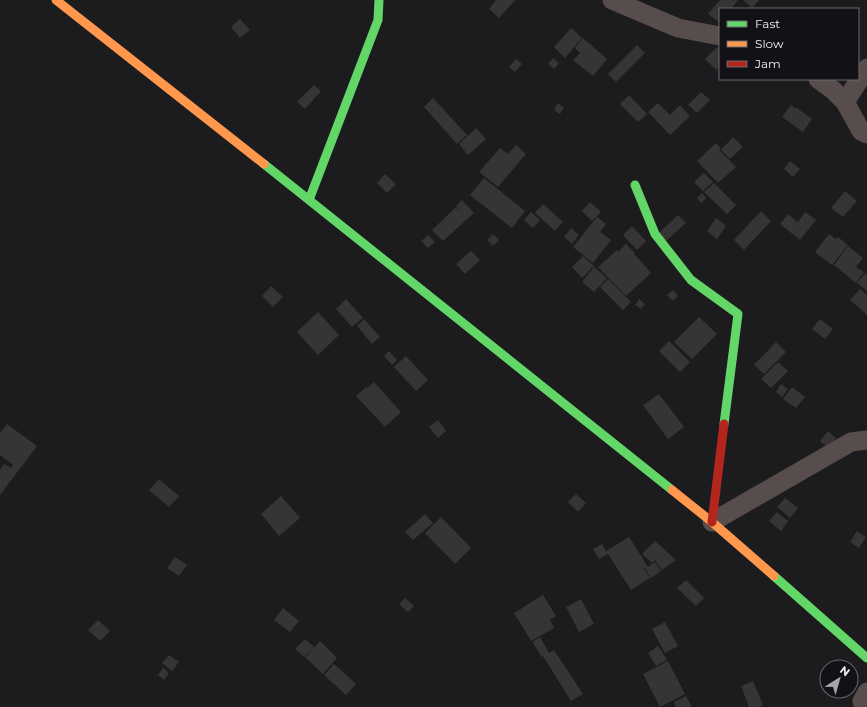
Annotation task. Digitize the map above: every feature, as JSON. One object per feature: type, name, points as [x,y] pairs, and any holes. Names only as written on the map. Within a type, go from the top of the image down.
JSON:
[{"type":"street","points":[[56,0],[712,522],[867,658]]},
{"type":"street","points":[[309,200],[378,20],[379,0]]},
{"type":"street","points":[[612,0],[678,28],[719,36]]},
{"type":"street","points":[[845,102],[867,68]]},
{"type":"street","points":[[819,80],[833,90],[845,102],[861,131],[867,134]]},
{"type":"street","points":[[635,185],[655,234],[692,280],[738,314],[712,522]]},
{"type":"street","points":[[712,522],[851,442],[867,440]]},
{"type":"street","points":[[864,707],[862,701],[867,692]]},
{"type":"building","points":[[496,0],[515,0],[499,18],[489,9]]},
{"type":"building","points":[[720,0],[738,0],[732,8],[719,8],[719,22],[708,14]]},
{"type":"building","points":[[743,0],[759,0],[752,8]]},
{"type":"building","points":[[240,19],[250,30],[240,38],[231,27]]},
{"type":"building","points":[[571,28],[582,38],[565,58],[554,47]]},
{"type":"building","points":[[583,38],[607,59],[593,76],[573,60],[580,53],[575,48]]},
{"type":"building","points":[[637,45],[645,53],[616,82],[608,74]]},
{"type":"building","points":[[717,47],[719,49],[719,67],[716,70],[705,59]]},
{"type":"building","points":[[553,58],[559,63],[554,69],[548,64]]},
{"type":"building","points":[[516,59],[522,64],[515,72],[509,67]]},
{"type":"building","points":[[314,85],[321,91],[305,109],[297,102]]},
{"type":"building","points":[[701,92],[710,100],[697,113],[688,105]]},
{"type":"building","points":[[629,95],[647,114],[638,122],[620,104]]},
{"type":"building","points":[[433,98],[467,135],[457,144],[424,107]]},
{"type":"building","points":[[558,103],[564,108],[560,114],[554,110]]},
{"type":"building","points":[[658,103],[670,115],[680,105],[690,116],[670,135],[648,112]]},
{"type":"building","points":[[791,105],[812,119],[803,132],[782,117]]},
{"type":"building","points":[[476,128],[486,139],[468,155],[459,144]]},
{"type":"building","points":[[733,137],[743,147],[730,159],[721,150]]},
{"type":"building","points":[[716,143],[721,148],[719,150],[736,167],[718,183],[697,161]]},
{"type":"building","points":[[516,145],[526,154],[498,187],[479,172],[500,148],[508,154]]},
{"type":"building","points":[[790,161],[800,169],[793,177],[784,169]]},
{"type":"building","points":[[704,173],[713,182],[703,191],[694,182]]},
{"type":"building","points":[[385,174],[396,184],[387,193],[377,183]]},
{"type":"building","points":[[484,178],[525,211],[512,228],[470,195]]},
{"type":"building","points":[[714,183],[736,205],[727,214],[704,192]]},
{"type":"building","points":[[845,191],[857,201],[843,217],[831,208]]},
{"type":"building","points":[[702,193],[706,198],[701,203],[697,198]]},
{"type":"building","points":[[462,200],[474,213],[443,241],[432,230],[456,207],[464,215],[456,206]]},
{"type":"building","points":[[590,202],[601,212],[592,221],[582,211]]},
{"type":"building","points":[[543,204],[563,222],[555,231],[535,213]]},
{"type":"building","points":[[761,211],[771,221],[744,250],[734,240]]},
{"type":"building","points":[[531,212],[540,220],[533,228],[524,220]]},
{"type":"building","points":[[805,212],[816,220],[800,240],[780,224],[788,214],[798,222]]},
{"type":"building","points":[[678,215],[686,223],[666,241],[659,233]]},
{"type":"building","points":[[597,217],[606,224],[600,232],[611,240],[593,263],[573,247]]},
{"type":"building","points":[[716,218],[726,226],[717,239],[707,231]]},
{"type":"building","points":[[632,226],[646,241],[637,250],[623,235]]},
{"type":"building","points":[[571,228],[579,235],[572,244],[564,237]]},
{"type":"building","points":[[493,234],[499,240],[493,246],[487,240]]},
{"type":"building","points":[[829,234],[836,239],[838,237],[848,245],[832,265],[815,252]]},
{"type":"building","points":[[428,235],[435,242],[428,248],[421,241]]},
{"type":"building","points":[[626,244],[651,273],[626,296],[598,267]]},
{"type":"building","points":[[848,246],[863,258],[856,267],[864,272],[856,283],[834,265]]},
{"type":"building","points":[[471,251],[480,260],[465,274],[456,264]]},
{"type":"building","points":[[583,256],[594,266],[582,278],[572,267]]},
{"type":"building","points":[[594,267],[607,278],[594,292],[582,282]]},
{"type":"building","points":[[865,273],[867,275],[867,291],[857,283]]},
{"type":"building","points":[[608,279],[631,302],[623,310],[600,287]]},
{"type":"building","points":[[271,286],[283,297],[273,307],[262,296]]},
{"type":"building","points":[[860,289],[867,295],[867,315],[850,300]]},
{"type":"building","points":[[673,290],[678,296],[673,301],[667,295]]},
{"type":"building","points":[[346,299],[363,318],[352,327],[336,309]]},
{"type":"building","points":[[639,299],[645,304],[641,309],[635,305]]},
{"type":"building","points":[[318,312],[339,335],[318,355],[297,332]]},
{"type":"building","points":[[699,317],[717,334],[692,359],[674,342]]},
{"type":"building","points":[[364,319],[380,337],[372,344],[357,326]]},
{"type":"building","points":[[820,319],[833,329],[825,339],[812,329]]},
{"type":"building","points":[[669,341],[690,362],[680,372],[659,351]]},
{"type":"building","points":[[776,342],[786,352],[764,374],[754,365]]},
{"type":"building","points":[[389,351],[397,360],[392,365],[384,356]]},
{"type":"building","points":[[406,356],[428,380],[416,391],[394,367]]},
{"type":"building","points":[[778,362],[788,371],[771,388],[761,379]]},
{"type":"building","points":[[374,382],[401,412],[385,427],[356,396]]},
{"type":"building","points":[[781,384],[788,389],[782,397],[776,392]]},
{"type":"building","points":[[792,387],[805,397],[796,408],[783,399]]},
{"type":"building","points":[[659,394],[684,427],[668,439],[643,405]]},
{"type":"building","points":[[438,420],[446,431],[438,438],[429,427]]},
{"type":"building","points":[[7,424],[37,446],[0,495],[0,470],[4,464],[11,468],[13,465],[0,455],[0,433]]},
{"type":"building","points":[[828,431],[836,438],[828,448],[820,441]]},
{"type":"building","points":[[159,479],[179,496],[169,507],[149,490]]},
{"type":"building","points":[[576,494],[586,503],[578,512],[568,502]]},
{"type":"building","points":[[281,496],[300,518],[279,536],[261,514]]},
{"type":"building","points":[[785,498],[798,508],[790,518],[777,507]]},
{"type":"building","points":[[777,512],[788,521],[781,531],[769,521]]},
{"type":"building","points":[[425,514],[433,523],[413,540],[405,532]]},
{"type":"building","points":[[441,517],[471,548],[455,564],[425,533]]},
{"type":"building","points":[[857,531],[866,537],[859,548],[850,542]]},
{"type":"building","points":[[629,537],[648,567],[655,562],[661,571],[651,578],[644,568],[650,578],[631,590],[608,554],[599,559],[593,549],[602,544],[606,551]]},
{"type":"building","points":[[655,541],[676,560],[662,570],[655,560],[652,563],[642,554]]},
{"type":"building","points":[[175,557],[187,565],[179,576],[167,568]]},
{"type":"building","points":[[686,580],[704,598],[696,606],[677,588]]},
{"type":"building","points":[[543,595],[556,616],[527,634],[514,613]]},
{"type":"building","points":[[405,598],[414,606],[408,612],[399,604]]},
{"type":"building","points":[[581,599],[594,624],[579,632],[566,607]]},
{"type":"building","points":[[283,608],[299,621],[290,632],[274,620]]},
{"type":"building","points":[[98,620],[110,631],[100,641],[88,630]]},
{"type":"building","points":[[550,620],[554,628],[531,641],[527,634]]},
{"type":"building","points":[[665,622],[678,646],[665,653],[652,629]]},
{"type":"building","points":[[540,637],[549,653],[554,650],[583,694],[571,701],[543,656],[542,657],[532,642]]},
{"type":"building","points":[[305,639],[314,647],[304,657],[295,649]]},
{"type":"building","points":[[320,641],[337,658],[323,674],[305,657]]},
{"type":"building","points":[[658,646],[667,660],[656,666],[648,653]]},
{"type":"building","points":[[169,655],[179,662],[172,671],[162,663]]},
{"type":"building","points":[[668,661],[685,694],[660,707],[643,674]]},
{"type":"building","points":[[334,664],[356,684],[346,695],[324,675]]},
{"type":"building","points":[[163,668],[169,673],[164,680],[158,675]]},
{"type":"building","points":[[753,681],[763,705],[759,707],[749,707],[741,686]]},
{"type":"building","points":[[686,696],[692,707],[676,707],[674,702]]},
{"type":"traffic: fast","points":[[309,200],[378,20],[379,0]]},
{"type":"traffic: fast","points":[[264,164],[672,490]]},
{"type":"traffic: fast","points":[[635,185],[655,234],[691,280],[738,314],[724,424]]},
{"type":"traffic: fast","points":[[774,576],[867,658]]},
{"type":"traffic: slow","points":[[56,0],[264,164]]},
{"type":"traffic: slow","points":[[672,490],[712,522],[774,576]]},
{"type":"traffic: jam","points":[[712,522],[724,424]]}]
